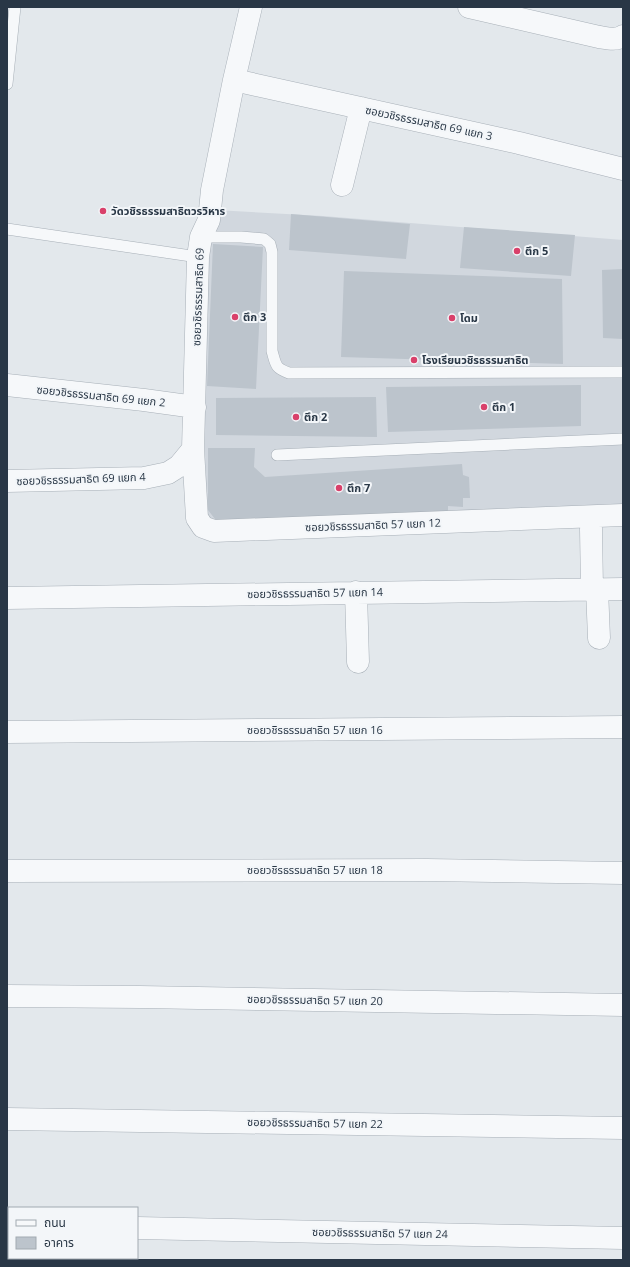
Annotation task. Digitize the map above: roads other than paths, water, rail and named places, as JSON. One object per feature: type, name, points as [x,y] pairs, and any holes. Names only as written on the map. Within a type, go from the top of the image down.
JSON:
[{"type":"street","name":"ซอยวชิรธรรมสาธิต 69","points":[[193,449],[200,247],[209,220],[212,190],[250,7]]},
{"type":"street","points":[[469,7],[598,37],[609,39],[620,38],[623,36]]},
{"type":"street","name":"ซอยวชิรธรรมสาธิต 69 แยก 3","points":[[234,80],[519,143],[623,169]]},
{"type":"street","points":[[342,185],[361,108]]},
{"type":"street","name":"ซอยวชิรธรรมสาธิต 69 แยก 2","points":[[7,385],[195,407]]},
{"type":"street","name":"ซอยวชิรธรรมสาธิต 69 แยก 4","points":[[7,481],[144,478],[168,473],[179,466],[193,449]]},
{"type":"street","name":"ซอยวชิรธรรมสาธิต 57 แยก 12","points":[[193,449],[197,518],[204,527],[214,531],[623,515]]},
{"type":"street","points":[[592,529],[599,638]]},
{"type":"street","name":"ซอยวชิรธรรมสาธิต 57 แยก 14","points":[[7,598],[623,589]]},
{"type":"street","points":[[356,592],[358,662]]},
{"type":"street","name":"ซอยวชิรธรรมสาธิต 57 แยก 16","points":[[7,732],[623,727]]},
{"type":"street","name":"ซอยวชิรธรรมสาธิต 57 แยก 18","points":[[7,871],[427,870],[623,872]]},
{"type":"street","name":"ซอยวชิรธรรมสาธิต 57 แยก 20","points":[[7,996],[623,1005]]},
{"type":"street","name":"ซอยวชิรธรรมสาธิต 57 แยก 22","points":[[7,1119],[623,1128]]},
{"type":"street","name":"ซอยวชิรธรรมสาธิต 57 แยก 24","points":[[138,1228],[623,1238]]},
{"type":"lane","points":[[7,84],[9,32],[15,7]]},
{"type":"lane","points":[[7,229],[200,247],[241,237],[264,239],[270,244],[272,257],[272,351],[276,365],[280,370],[289,373],[623,372]]},
{"type":"lane","points":[[277,455],[623,439]]},
{"type":"place","name":"วัดวชิรธรรมสาธิตวรวิหาร","points":[[103,211]]},
{"type":"place","name":"ตึก 5","points":[[517,251]]},
{"type":"place","name":"ตึก 3","points":[[235,317]]},
{"type":"place","name":"โดม","points":[[452,318]]},
{"type":"place","name":"โรงเรียนวชิรธรรมสาธิต","points":[[414,360]]},
{"type":"place","name":"ตึก 1","points":[[484,407]]},
{"type":"place","name":"ตึก 2","points":[[296,417]]},
{"type":"place","name":"ตึก 7","points":[[339,488]]}]
